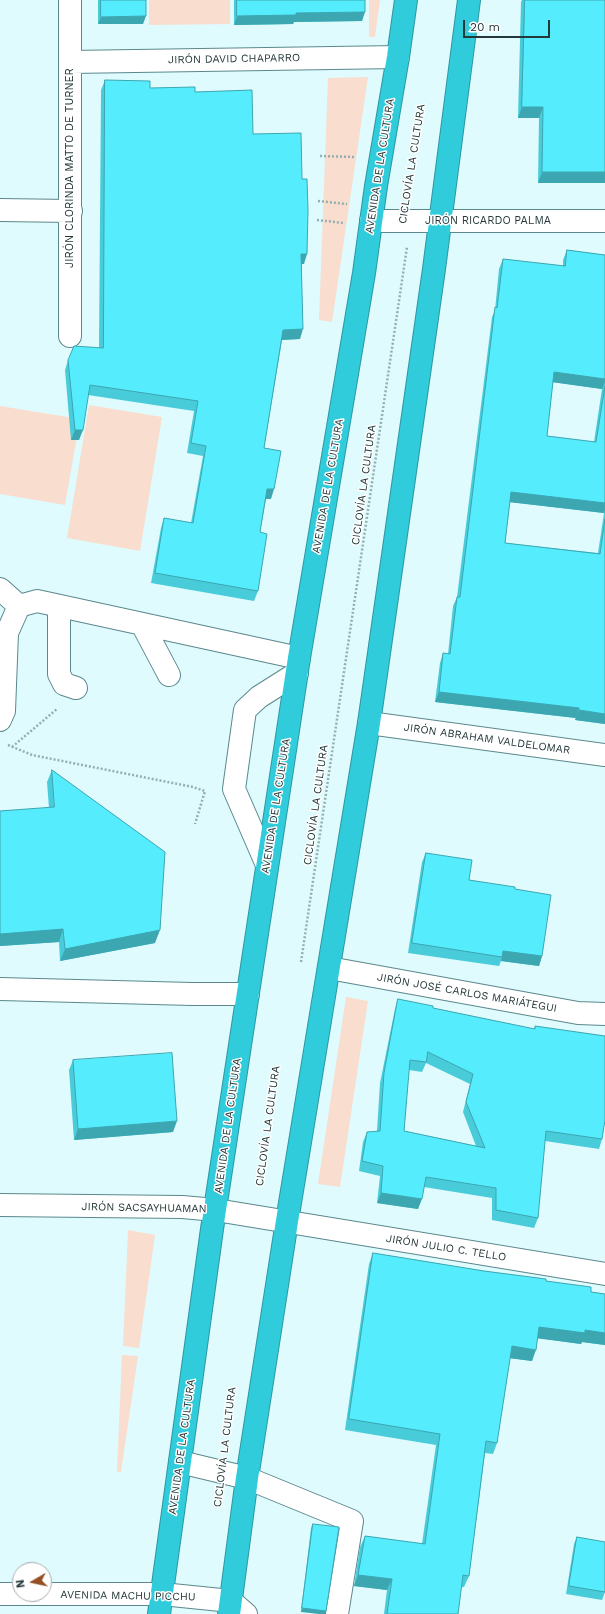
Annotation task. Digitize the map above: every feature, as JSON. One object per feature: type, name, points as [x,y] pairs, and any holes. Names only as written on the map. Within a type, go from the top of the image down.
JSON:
[{"type":"highway","name":"AVENIDA DE LA CULTURA","points":[[160,1604],[267,865],[406,0]]},
{"type":"highway","points":[[236,1610],[247,1478],[287,1221],[369,723],[440,221],[469,0]]},
{"type":"street","name":"JIRÓN CLORINDA MATTO DE TURNER","points":[[70,0],[70,336]]},
{"type":"street","name":"JIRÓN DAVID CHAPARRO","points":[[70,62],[398,57]]},
{"type":"street","points":[[0,210],[71,211]]},
{"type":"street","name":"JIRÓN RICARDO PALMA","points":[[371,221],[605,221]]},
{"type":"street","points":[[0,589],[19,606]]},
{"type":"street","points":[[0,720],[4,711],[7,633],[19,606],[37,600],[142,624],[298,666]]},
{"type":"street","points":[[59,606],[59,674],[70,686]]},
{"type":"street","points":[[142,624],[169,675]]},
{"type":"street","points":[[267,865],[234,789],[245,710],[298,666]]},
{"type":"street","name":"JIRÓN ABRAHAM VALDELOMAR","points":[[369,723],[605,755]]},
{"type":"street","name":"JIRÓN JOSÉ CARLOS MARIÁTEGUI","points":[[329,968],[578,1013],[605,1014]]},
{"type":"street","points":[[0,989],[204,995],[248,994]]},
{"type":"street","name":"JIRÓN SACSAYHUAMAN","points":[[0,1205],[182,1207],[216,1210],[287,1221]]},
{"type":"street","name":"JIRÓN JULIO C. TELLO","points":[[287,1221],[605,1274]]},
{"type":"street","points":[[180,1462],[247,1478],[352,1521],[337,1614]]},
{"type":"street","name":"AVENIDA MACHU PICCHU","points":[[0,1594],[236,1610]]},
{"type":"path","points":[[320,156],[358,158]]},
{"type":"path","points":[[318,201],[352,204]]},
{"type":"path","points":[[317,220],[349,224]]},
{"type":"path","name":"CICLOVÍA LA CULTURA","points":[[300,969],[411,221]]},
{"type":"path","points":[[12,747],[58,708],[70,686]]},
{"type":"path","points":[[6,744],[32,755],[193,787],[205,791],[195,824]]},
{"type":"shaded area","points":[[149,0],[230,0],[230,24],[149,25]]},
{"type":"shaded area","points":[[369,0],[380,0],[375,37],[369,37]]},
{"type":"shaded area","points":[[368,77],[332,322],[319,320],[328,78]]},
{"type":"shaded area","points":[[89,405],[162,417],[140,551],[67,538]]},
{"type":"shaded area","points":[[0,406],[80,419],[65,505],[0,494]]},
{"type":"shaded area","points":[[346,997],[368,1001],[340,1187],[318,1184]]},
{"type":"shaded area","points":[[128,1230],[155,1235],[139,1348],[123,1346]]},
{"type":"shaded area","points":[[122,1355],[138,1356],[121,1472],[117,1472]]},
{"type":"building","points":[[101,0],[146,0],[146,16],[101,17]]},
{"type":"building","points":[[237,0],[365,0],[365,12],[237,16]]},
{"type":"building","points":[[525,0],[605,0],[605,172],[542,172],[543,107],[522,107]]},
{"type":"building","points":[[105,80],[150,81],[150,88],[195,87],[195,92],[252,90],[253,134],[301,133],[302,179],[307,179],[308,210],[307,254],[301,254],[303,329],[283,330],[264,448],[281,451],[274,489],[267,489],[260,532],[267,534],[258,591],[155,573],[164,518],[193,523],[206,446],[191,443],[198,401],[90,385],[83,430],[75,430],[68,360],[74,346],[103,348]]},
{"type":"building","points":[[567,250],[605,255],[605,379],[554,372],[547,436],[596,442],[605,386],[605,503],[511,492],[505,543],[600,554],[605,519],[605,714],[579,710],[579,708],[439,692],[443,653],[450,654],[457,597],[460,597],[495,307],[497,308],[503,259],[565,266]]},
{"type":"building","points":[[52,770],[165,852],[160,930],[65,949],[63,929],[0,934],[0,811],[54,807]]},
{"type":"building","points":[[426,853],[472,860],[469,880],[515,887],[515,889],[551,895],[542,956],[503,951],[502,957],[412,943]]},
{"type":"building","points":[[398,999],[433,1006],[433,1008],[535,1029],[535,1026],[605,1036],[605,1120],[602,1139],[546,1131],[538,1218],[496,1210],[496,1188],[426,1177],[422,1199],[381,1193],[383,1166],[362,1161],[367,1132],[380,1131],[384,1073]],"holes":[[[428,1052],[473,1074],[466,1102],[485,1148],[404,1131],[410,1060],[426,1062]]]},
{"type":"building","points":[[172,1053],[177,1121],[78,1129],[73,1060]]},
{"type":"building","points":[[373,1253],[484,1271],[546,1279],[546,1281],[591,1287],[591,1292],[605,1294],[605,1333],[585,1330],[585,1333],[539,1327],[536,1350],[512,1346],[497,1443],[486,1441],[469,1576],[463,1575],[458,1614],[387,1614],[392,1579],[358,1575],[365,1536],[425,1544],[440,1434],[349,1419]]},
{"type":"building","points":[[313,1524],[339,1527],[326,1611],[302,1608]]},
{"type":"building","points":[[577,1537],[605,1542],[605,1592],[569,1586]]}]
